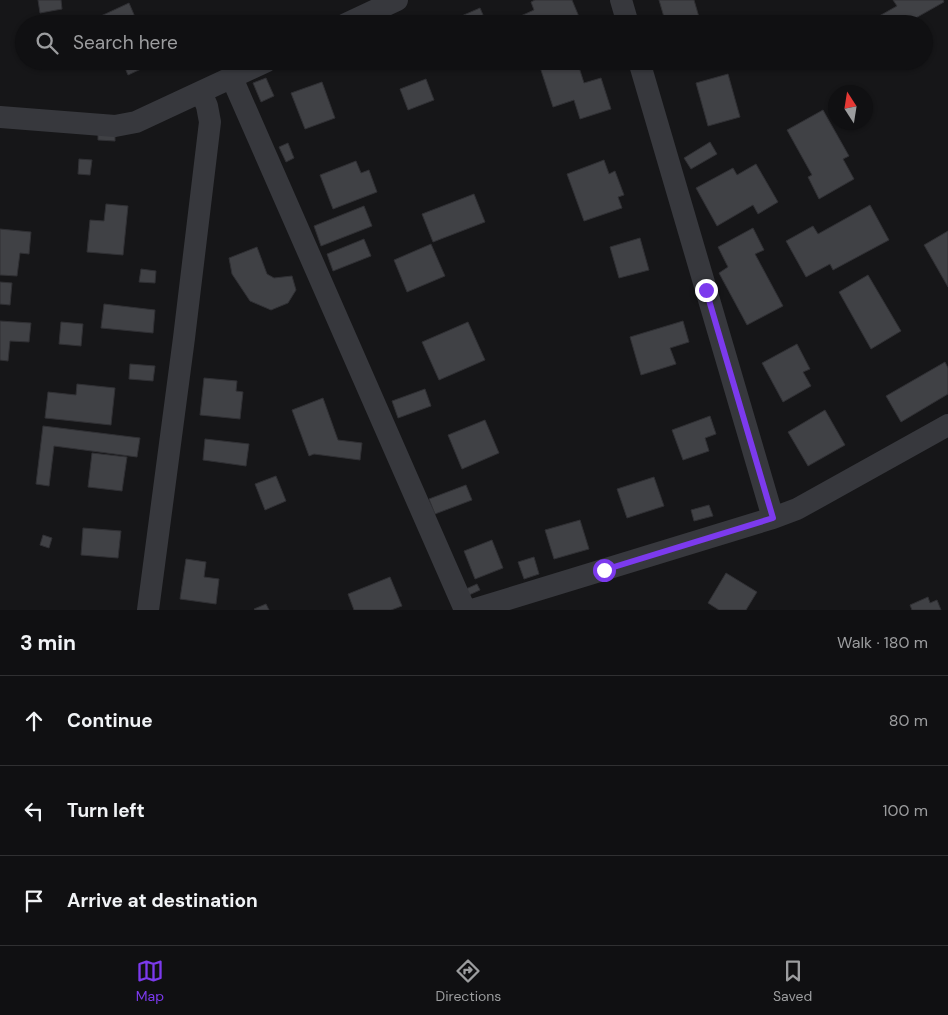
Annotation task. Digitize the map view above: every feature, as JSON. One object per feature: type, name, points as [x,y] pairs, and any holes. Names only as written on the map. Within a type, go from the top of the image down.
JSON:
[{"type":"street","points":[[365,15],[397,0]]},
{"type":"street","points":[[621,0],[625,15]]},
{"type":"street","points":[[0,117],[115,126],[136,122],[248,70]]},
{"type":"street","points":[[642,70],[773,518]]},
{"type":"street","points":[[232,78],[465,610]]},
{"type":"street","points":[[148,610],[210,122],[208,106],[201,92]]},
{"type":"street","points":[[472,610],[773,518],[797,508],[948,425]]},
{"type":"building","points":[[38,0],[61,0],[62,9],[40,13]]},
{"type":"building","points":[[535,0],[572,0],[578,15],[523,15],[534,10],[531,2]]},
{"type":"building","points":[[659,0],[694,0],[698,15],[663,15]]},
{"type":"building","points":[[893,0],[943,0],[944,2],[921,15],[881,15],[897,6]]},
{"type":"building","points":[[129,3],[134,15],[103,15]]},
{"type":"building","points":[[480,8],[483,15],[464,15]]},
{"type":"building","points":[[126,70],[139,70],[128,75]]},
{"type":"building","points":[[541,70],[580,70],[584,83],[601,78],[611,109],[580,119],[574,100],[553,107]]},
{"type":"building","points":[[728,74],[740,117],[708,126],[696,83]]},
{"type":"building","points":[[266,78],[274,96],[261,102],[253,83]]},
{"type":"building","points":[[426,79],[434,100],[408,110],[400,89]]},
{"type":"building","points":[[322,82],[335,118],[305,129],[291,93]]},
{"type":"building","points":[[823,110],[828,119],[828,130],[834,130],[849,156],[843,159],[854,179],[819,199],[808,177],[812,175],[787,130]]},
{"type":"building","points":[[98,133],[115,133],[115,141],[98,140]]},
{"type":"building","points":[[710,142],[717,154],[691,169],[684,158]]},
{"type":"building","points":[[288,143],[294,158],[286,162],[279,147]]},
{"type":"building","points":[[79,159],[92,160],[90,175],[78,174]]},
{"type":"building","points":[[604,160],[609,174],[615,171],[624,195],[618,197],[622,208],[584,221],[567,174]]},
{"type":"building","points":[[356,161],[361,173],[369,170],[377,192],[333,209],[320,175]]},
{"type":"building","points":[[756,164],[778,202],[758,214],[753,205],[717,226],[696,188],[733,168],[737,175]]},
{"type":"building","points":[[474,194],[485,222],[433,242],[422,214]]},
{"type":"building","points":[[106,204],[128,206],[123,255],[87,252],[90,220],[104,221]]},
{"type":"building","points":[[870,205],[889,240],[833,270],[830,264],[806,277],[786,241],[813,226],[818,234]]},
{"type":"building","points":[[364,206],[372,226],[321,246],[314,226]]},
{"type":"building","points":[[753,228],[764,250],[755,254],[783,306],[747,325],[719,273],[728,267],[718,247]]},
{"type":"building","points":[[0,229],[31,232],[29,254],[20,253],[17,276],[0,275]]},
{"type":"building","points":[[948,231],[948,287],[924,245]]},
{"type":"building","points":[[640,238],[649,270],[619,278],[610,247]]},
{"type":"building","points":[[364,239],[371,256],[333,271],[327,254]]},
{"type":"building","points":[[431,244],[445,276],[407,292],[394,260]]},
{"type":"building","points":[[257,247],[267,274],[274,278],[292,276],[296,290],[288,303],[271,310],[250,301],[232,274],[229,258]]},
{"type":"building","points":[[141,269],[156,271],[155,283],[139,282]]},
{"type":"building","points":[[868,275],[901,331],[871,349],[839,292]]},
{"type":"building","points":[[0,282],[12,283],[10,305],[0,304]]},
{"type":"building","points":[[104,304],[155,310],[153,333],[101,328]]},
{"type":"building","points":[[0,321],[31,323],[29,342],[10,341],[8,361],[0,360]]},
{"type":"building","points":[[683,321],[689,342],[670,348],[676,364],[641,375],[630,337]]},
{"type":"building","points":[[61,322],[83,324],[81,346],[59,344]]},
{"type":"building","points":[[468,322],[485,360],[439,380],[422,342]]},
{"type":"building","points":[[797,344],[810,369],[803,372],[811,386],[783,402],[762,363]]},
{"type":"building","points":[[945,362],[948,368],[948,394],[901,422],[886,396]]},
{"type":"building","points":[[130,364],[155,366],[153,381],[129,379]]},
{"type":"building","points":[[204,378],[237,381],[236,391],[243,392],[240,419],[200,415]]},
{"type":"building","points":[[77,384],[115,388],[111,425],[45,418],[48,392],[76,395]]},
{"type":"building","points":[[425,389],[431,406],[398,418],[392,401]]},
{"type":"building","points":[[323,398],[338,440],[362,443],[360,460],[314,454],[309,456],[292,410]]},
{"type":"building","points":[[825,410],[845,445],[808,466],[788,432]]},
{"type":"building","points":[[710,416],[716,434],[705,438],[709,451],[683,460],[672,430]]},
{"type":"building","points":[[485,420],[499,453],[462,469],[448,435]]},
{"type":"building","points":[[43,426],[140,438],[137,457],[54,446],[49,486],[36,484]]},
{"type":"building","points":[[205,439],[249,444],[246,466],[203,460]]},
{"type":"building","points":[[92,453],[127,457],[122,491],[88,487]]},
{"type":"building","points":[[276,476],[286,501],[265,510],[255,484]]},
{"type":"building","points":[[654,477],[664,506],[627,518],[617,489]]},
{"type":"building","points":[[466,485],[472,500],[435,514],[429,499]]},
{"type":"building","points":[[709,505],[713,516],[694,521],[691,510]]},
{"type":"building","points":[[580,520],[589,549],[554,559],[545,530]]},
{"type":"building","points":[[83,528],[121,531],[118,558],[81,555]]},
{"type":"building","points":[[43,535],[52,538],[49,548],[40,545]]},
{"type":"building","points":[[492,540],[503,568],[475,579],[464,551]]},
{"type":"building","points":[[534,557],[539,574],[524,579],[518,562]]},
{"type":"building","points":[[186,559],[206,562],[204,577],[219,579],[216,604],[180,599]]},
{"type":"building","points":[[726,573],[757,592],[746,610],[719,610],[708,603]]},
{"type":"building","points":[[390,577],[402,606],[391,610],[354,610],[348,594]]},
{"type":"building","points":[[477,584],[480,590],[469,595],[466,589]]},
{"type":"building","points":[[928,597],[930,603],[937,600],[941,610],[912,610],[910,605]]},
{"type":"building","points":[[266,604],[269,610],[254,609]]},
{"type":"route","points":[[604,570],[773,518],[706,290]]}]
